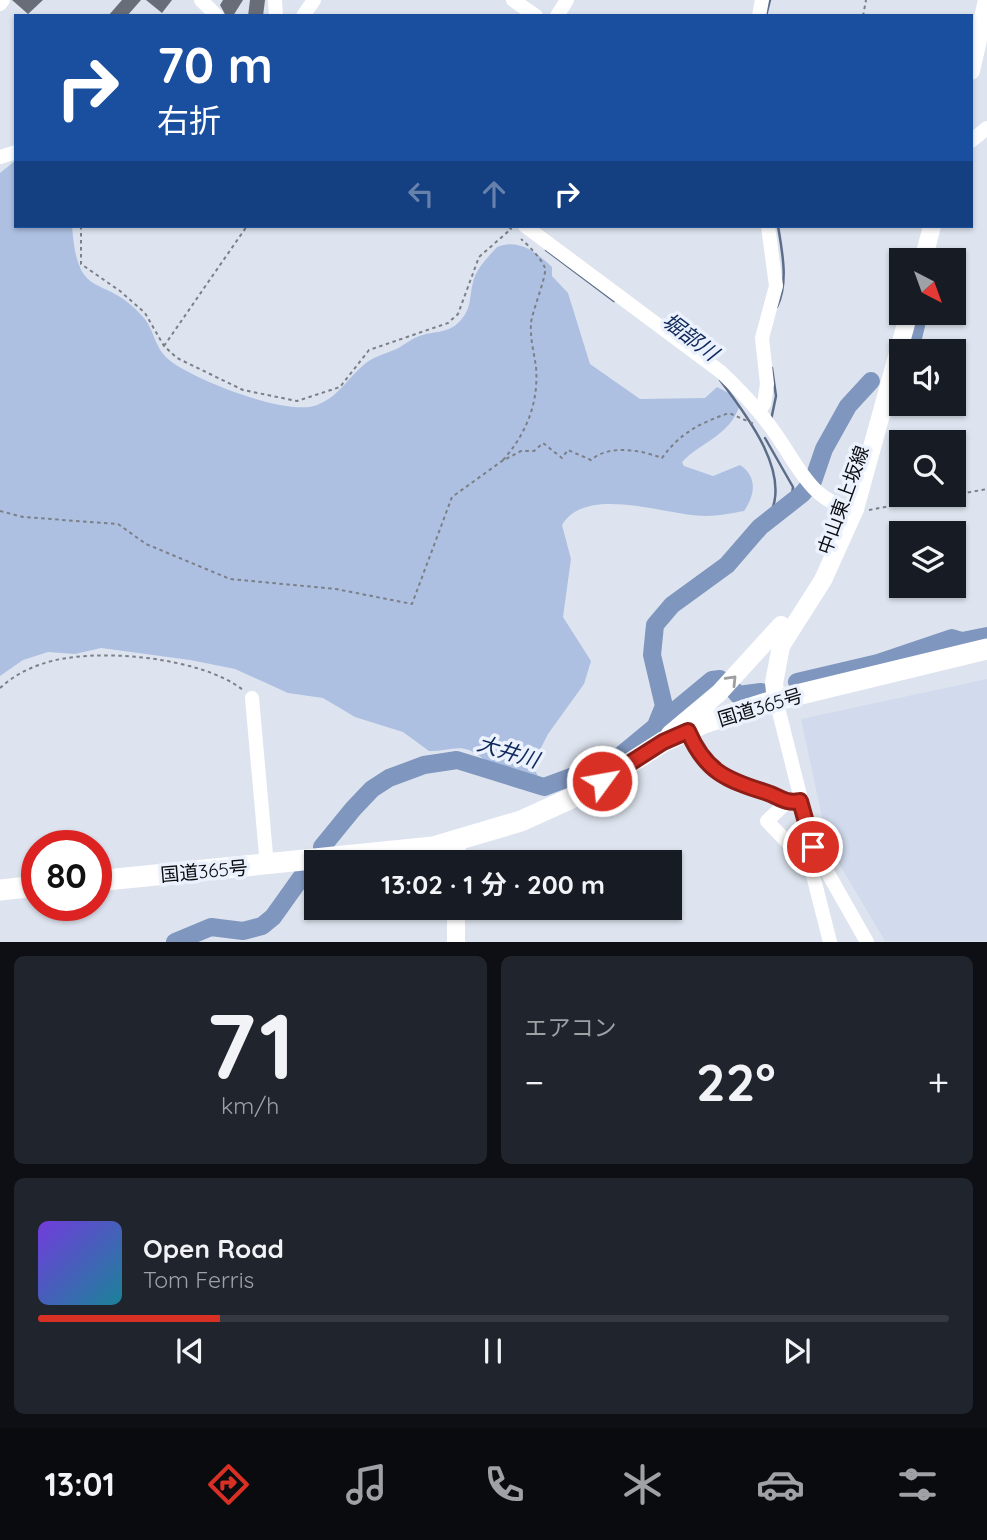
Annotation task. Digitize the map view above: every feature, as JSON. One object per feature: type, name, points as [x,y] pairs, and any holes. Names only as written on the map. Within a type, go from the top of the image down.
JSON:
[{"type":"highway","name":"国道365号","points":[[460,850],[585,792],[663,742],[775,692],[987,649]]},
{"type":"highway","name":"国道365号","points":[[415,850],[444,850]]},
{"type":"highway","name":"国道365号","points":[[112,880],[304,862]]},
{"type":"highway","points":[[0,890],[21,888]]},
{"type":"main road","points":[[973,17],[977,0]]},
{"type":"main road","points":[[973,62],[987,0]]},
{"type":"main road","points":[[916,248],[921,228]]},
{"type":"main road","points":[[926,248],[931,228]]},
{"type":"main road","name":"中山東上坂線","points":[[775,692],[767,673],[768,661],[781,625],[814,575],[849,508],[896,326]]},
{"type":"main road","name":"中山東上坂線","points":[[775,692],[781,646],[823,580],[849,508],[905,326]]},
{"type":"main road","points":[[663,742],[719,693],[781,625]]},
{"type":"main road","points":[[456,920],[456,942]]},
{"type":"street","points":[[201,0],[215,14]]},
{"type":"street","points":[[513,0],[533,14]]},
{"type":"street","points":[[973,139],[987,128]]},
{"type":"street","points":[[518,228],[718,375],[760,414],[805,480],[829,502],[849,508]]},
{"type":"street","points":[[760,414],[767,384],[762,338],[776,286],[768,228]]},
{"type":"street","points":[[775,692],[793,802],[813,847],[867,942]]},
{"type":"street","points":[[252,698],[267,866]]},
{"type":"street","points":[[688,731],[709,767],[740,786],[793,802]]},
{"type":"street","points":[[793,802],[767,821],[810,867],[830,942]]},
{"type":"path","points":[[81,228],[81,264],[120,291],[145,313],[164,346],[177,358],[243,390],[290,401],[313,398],[340,387],[369,350],[448,323],[458,314],[479,257],[518,228],[544,267],[545,275],[538,290],[539,301],[530,322],[536,370],[534,404],[520,441],[502,461]]},
{"type":"path","points":[[164,346],[246,228]]},
{"type":"path","points":[[0,511],[23,517],[118,524],[146,544],[230,579],[337,589],[412,604],[452,496],[502,461],[521,451],[534,451],[543,443],[562,458],[568,450],[591,460],[598,454],[613,451],[642,451],[662,458],[679,436],[698,424],[729,413],[753,426],[760,414]]},
{"type":"path","points":[[966,493],[987,489]]},
{"type":"path","points":[[849,508],[871,510],[889,507]]},
{"type":"path","points":[[0,688],[12,678],[44,663],[128,656],[197,668],[234,684],[252,698]]},
{"type":"shaded area","points":[[14,162],[14,228],[72,228],[75,251],[87,278],[129,304],[144,318],[160,350],[168,359],[218,386],[285,406],[303,407],[326,401],[374,358],[417,337],[455,325],[467,312],[475,277],[497,247],[513,244],[527,248],[552,267],[552,276],[568,293],[590,364],[640,399],[705,398],[717,387],[734,396],[739,407],[729,425],[682,462],[684,466],[713,476],[740,465],[752,481],[751,499],[744,511],[706,516],[628,505],[589,506],[573,513],[562,525],[571,559],[563,617],[591,661],[584,684],[548,734],[532,766],[538,776],[537,784],[530,789],[513,784],[469,750],[460,748],[429,751],[403,732],[355,717],[323,698],[288,693],[235,669],[101,648],[75,654],[48,652],[23,660],[0,676],[0,173]]},
{"type":"shaded area","points":[[987,679],[987,941],[885,941],[828,845],[801,719]]},
{"type":"building","points":[[12,0],[43,0],[28,14]]},
{"type":"building","points":[[122,0],[141,0],[129,14],[110,14]]},
{"type":"building","points":[[146,0],[172,0],[162,13]]},
{"type":"building","points":[[223,0],[243,0],[234,14],[225,14],[220,5]]},
{"type":"building","points":[[250,0],[265,0],[263,14],[248,14]]},
{"type":"waterway","points":[[766,14],[770,0]]},
{"type":"waterway","points":[[777,307],[784,277],[778,228]]},
{"type":"waterway","name":"堀部川","points":[[546,250],[614,301]]},
{"type":"waterway","points":[[913,339],[916,326]]},
{"type":"waterway","points":[[771,420],[776,396],[772,368]]},
{"type":"waterway","name":"堀部川","points":[[720,380],[753,426],[771,463],[775,482],[775,499],[769,516],[771,520]]},
{"type":"waterway","points":[[657,723],[664,706],[652,655],[655,625],[672,605],[727,565],[760,527],[802,494],[813,481],[824,449],[848,406],[871,381]]},
{"type":"waterway","points":[[765,438],[793,487],[791,503]]},
{"type":"waterway","name":"大井川","points":[[797,682],[878,663],[952,638],[962,641],[987,636]]},
{"type":"waterway","name":"大井川","points":[[322,847],[372,789],[389,778],[424,765],[457,760],[544,787],[614,761],[712,680],[720,679]]},
{"type":"waterway","name":"大井川","points":[[732,688],[738,695],[761,692]]},
{"type":"waterway","name":"大井川","points":[[175,942],[211,927],[243,931],[262,926],[273,917],[304,874]]},
{"type":"route","points":[[602,781],[663,742],[688,731],[709,767],[740,786],[767,793],[786,803],[800,801],[813,847]]}]
